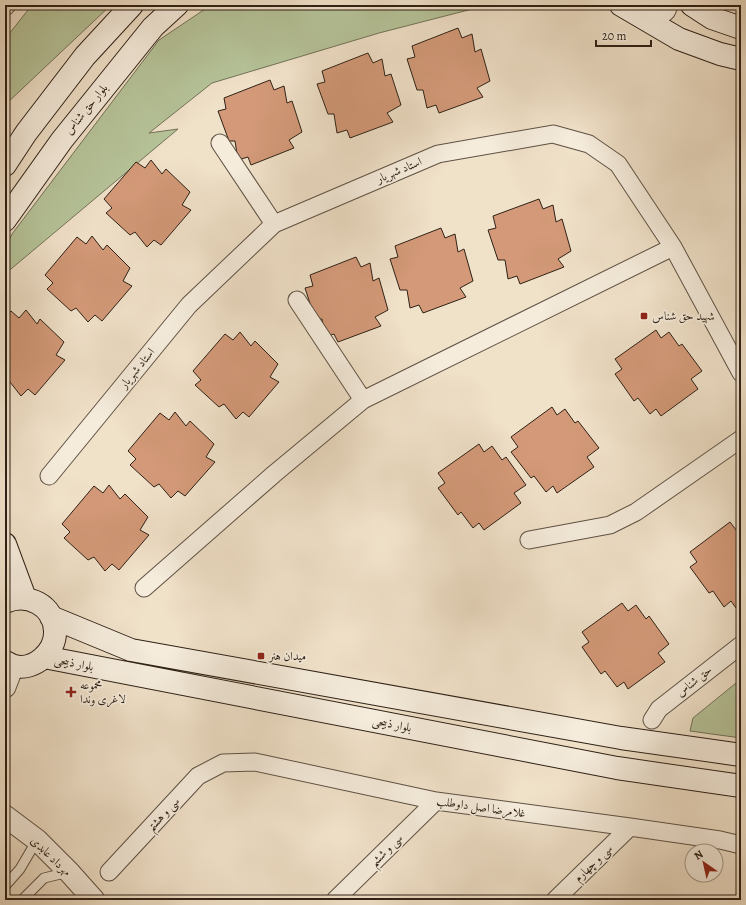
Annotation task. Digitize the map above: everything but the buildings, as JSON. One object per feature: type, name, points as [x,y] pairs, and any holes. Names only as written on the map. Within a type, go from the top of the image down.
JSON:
[{"type":"main road","points":[[5,164],[26,133],[85,56],[132,5]]},
{"type":"main road","name":"بلوار حق شناس","points":[[5,220],[66,134],[153,27],[177,5]]},
{"type":"main road","points":[[621,5],[679,39],[720,54],[741,59]]},
{"type":"main road","points":[[692,5],[712,18],[741,28]]},
{"type":"main road","points":[[5,544],[15,600],[36,601],[45,608],[51,617],[55,631],[53,645],[44,657],[35,664],[25,667],[9,664]]},
{"type":"main road","points":[[51,617],[131,650],[621,738],[741,755]]},
{"type":"main road","name":"بلوار ذبیحی","points":[[44,657],[617,768],[741,786]]},
{"type":"street","points":[[651,22],[665,10],[667,5]]},
{"type":"street","name":"استاد شهریار","points":[[49,476],[189,305],[274,224],[438,154],[553,134],[589,144],[618,164],[673,247],[741,373]]},
{"type":"street","points":[[220,143],[274,224]]},
{"type":"street","points":[[144,588],[274,474],[363,400],[673,247]]},
{"type":"street","points":[[297,300],[363,400]]},
{"type":"street","points":[[529,540],[610,525],[617,522],[636,512],[741,439]]},
{"type":"street","name":"حق شناس","points":[[652,720],[659,709],[741,645]]},
{"type":"street","points":[[5,687],[9,664]]},
{"type":"street","name":"غلامرضا اصل داوطلب","points":[[223,763],[255,762],[436,801],[630,827],[720,840],[741,845]]},
{"type":"street","name":"سی و هشتم","points":[[109,872],[198,776],[223,763]]},
{"type":"street","name":"سی و ششم","points":[[336,900],[436,801]]},
{"type":"street","name":"مهرداد عابدی","points":[[5,816],[37,840],[69,872],[86,897]]},
{"type":"street","name":"سی و چهارم","points":[[556,900],[630,827]]},
{"type":"lane","points":[[5,886],[20,870],[37,840]]},
{"type":"lane","points":[[22,900],[44,878],[69,872]]},
{"type":"green space","points":[[32,5],[111,5],[5,105],[5,39]]},
{"type":"green space","points":[[211,5],[499,5],[480,7],[379,33],[212,83],[149,133],[178,129],[5,274],[5,249],[12,234],[159,40]]},
{"type":"green space","points":[[741,679],[741,738],[690,731],[693,718]]},
{"type":"place","name":"شهید حق شناس","points":[[644,316]]},
{"type":"place","name":"میدان هنر","points":[[261,656]]},
{"type":"place","name":"محموعه لاغری وندا","points":[[71,692]]}]
